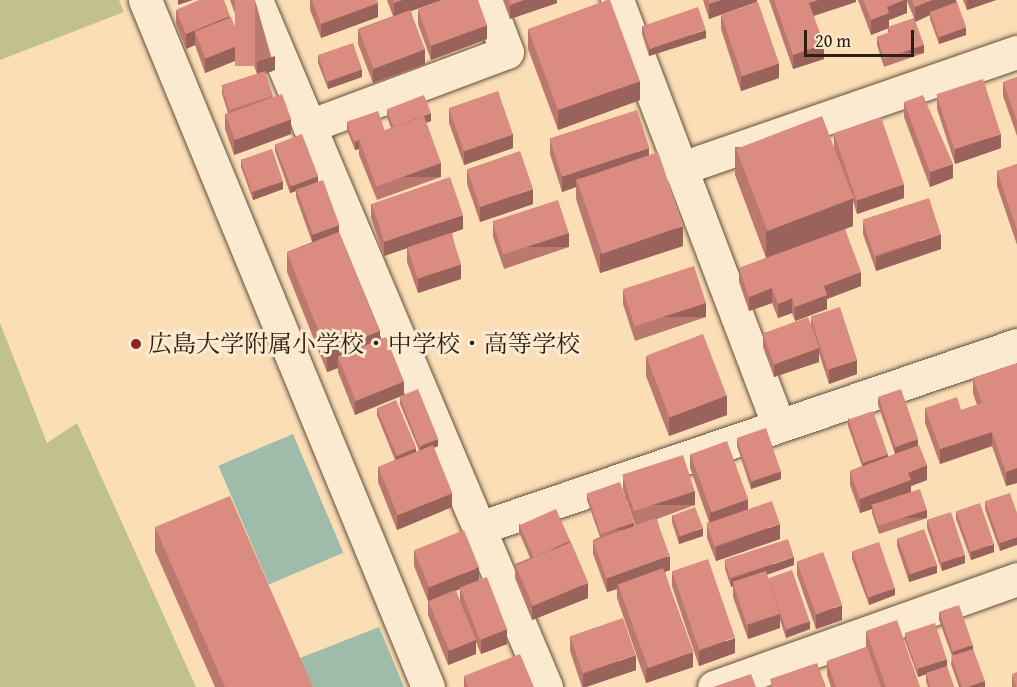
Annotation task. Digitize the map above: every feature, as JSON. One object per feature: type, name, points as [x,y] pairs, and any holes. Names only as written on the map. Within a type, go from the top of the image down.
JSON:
[{"type":"street","points":[[146,0],[428,687]]},
{"type":"street","points":[[256,0],[546,687]]},
{"type":"street","points":[[309,126],[507,52],[487,0]]},
{"type":"street","points":[[617,0],[778,424]]},
{"type":"street","points":[[679,168],[1017,52]]},
{"type":"street","points":[[479,528],[778,424],[1017,345]]},
{"type":"street","points":[[714,687],[1017,579]]},
{"type":"green space","points":[[0,0],[119,0],[124,12],[0,60]]},
{"type":"green space","points":[[0,323],[47,443],[77,423],[196,687],[0,687]]},
{"type":"shaded area","points":[[293,434],[343,553],[269,584],[218,466]]},
{"type":"shaded area","points":[[379,627],[404,687],[312,687],[300,658]]},
{"type":"building","points":[[199,0],[224,0],[230,16],[186,34],[176,10]]},
{"type":"building","points":[[235,0],[255,0],[255,66],[235,66]]},
{"type":"building","points":[[312,0],[377,0],[378,3],[321,24]]},
{"type":"building","points":[[442,0],[478,0],[487,25],[431,46],[418,9]]},
{"type":"building","points":[[509,0],[524,0],[510,5]]},
{"type":"building","points":[[610,0],[640,81],[558,110],[528,29]]},
{"type":"building","points":[[708,0],[721,0],[709,4]]},
{"type":"building","points":[[774,0],[818,0],[809,3],[824,44],[793,55]]},
{"type":"building","points":[[863,0],[904,0],[887,7],[889,13],[871,20]]},
{"type":"building","points":[[912,0],[932,0],[915,7]]},
{"type":"building","points":[[758,2],[779,63],[742,76],[721,15]]},
{"type":"building","points":[[957,2],[966,27],[939,37],[930,12]]},
{"type":"building","points":[[698,7],[706,30],[650,49],[642,26]]},
{"type":"building","points":[[410,10],[425,49],[374,69],[359,30]]},
{"type":"building","points":[[231,17],[242,44],[206,58],[195,32]]},
{"type":"building","points":[[914,18],[924,45],[884,59],[877,37],[890,32],[888,27]]},
{"type":"building","points":[[353,43],[362,69],[327,82],[318,55]]},
{"type":"building","points":[[265,71],[273,96],[229,110],[221,85]]},
{"type":"building","points":[[1017,77],[1017,121],[1003,82]]},
{"type":"building","points":[[983,79],[1001,134],[954,149],[936,94]]},
{"type":"building","points":[[498,91],[513,134],[464,151],[449,108]]},
{"type":"building","points":[[282,94],[291,119],[235,140],[226,115]]},
{"type":"building","points":[[424,95],[431,113],[393,127],[387,109]]},
{"type":"building","points":[[923,95],[953,164],[930,172],[904,102]]},
{"type":"building","points":[[637,110],[649,148],[562,176],[550,138]]},
{"type":"building","points":[[378,111],[385,131],[354,142],[347,122]]},
{"type":"building","points":[[424,116],[441,163],[376,187],[359,140]]},
{"type":"building","points":[[822,116],[854,198],[768,231],[736,149]]},
{"type":"building","points":[[881,117],[904,184],[857,200],[834,133]]},
{"type":"building","points":[[302,134],[318,176],[291,186],[275,144]]},
{"type":"building","points":[[272,149],[283,181],[252,192],[241,160]]},
{"type":"building","points":[[520,151],[533,189],[480,207],[467,169]]},
{"type":"building","points":[[658,152],[683,226],[602,254],[577,180]]},
{"type":"building","points":[[1017,164],[1017,230],[997,171]]},
{"type":"building","points":[[450,177],[463,215],[385,242],[372,204]]},
{"type":"building","points":[[323,180],[339,225],[313,235],[297,190]]},
{"type":"building","points":[[929,198],[941,234],[874,256],[862,220]]},
{"type":"building","points":[[558,200],[569,233],[503,255],[492,221]]},
{"type":"building","points":[[845,229],[861,272],[824,286],[827,295],[795,307],[792,298],[778,304],[772,288],[749,297],[739,268]]},
{"type":"building","points":[[339,232],[379,331],[327,352],[287,253]]},
{"type":"building","points":[[451,233],[461,264],[417,279],[407,247]]},
{"type":"building","points":[[694,266],[706,303],[635,326],[623,289]]},
{"type":"building","points":[[840,307],[857,360],[828,370],[811,317]]},
{"type":"building","points":[[808,317],[819,348],[774,364],[763,333]]},
{"type":"building","points":[[703,334],[727,396],[670,417],[646,356]]},
{"type":"building","points":[[386,337],[404,382],[356,401],[338,356]]},
{"type":"building","points":[[1017,363],[1017,468],[1006,472],[992,432],[940,449],[925,408],[957,397],[961,410],[982,403],[973,378]]},
{"type":"building","points":[[418,389],[438,439],[420,447],[399,396]]},
{"type":"building","points":[[901,389],[918,439],[896,447],[878,397]]},
{"type":"building","points":[[396,400],[416,448],[397,456],[377,408]]},
{"type":"building","points":[[873,411],[888,454],[863,463],[848,419]]},
{"type":"building","points":[[766,428],[781,471],[752,482],[737,438]]},
{"type":"building","points":[[727,441],[748,499],[712,513],[690,454]]},
{"type":"building","points":[[433,445],[452,493],[398,515],[378,467]]},
{"type":"building","points":[[919,445],[927,465],[908,473],[911,480],[860,499],[850,471]]},
{"type":"building","points":[[683,455],[695,491],[634,511],[622,475]]},
{"type":"building","points":[[620,482],[634,523],[601,534],[587,493]]},
{"type":"building","points":[[920,489],[927,510],[878,526],[871,505]]},
{"type":"building","points":[[1010,493],[1017,513],[1017,537],[1000,543],[985,501]]},
{"type":"building","points":[[230,496],[313,687],[225,687],[155,527]]},
{"type":"building","points":[[772,501],[780,524],[715,546],[707,523]]},
{"type":"building","points":[[980,503],[994,544],[970,552],[956,511]]},
{"type":"building","points":[[695,507],[703,528],[680,536],[673,516]]},
{"type":"building","points":[[556,509],[570,541],[534,557],[519,525]]},
{"type":"building","points":[[951,512],[965,555],[941,563],[927,520]]},
{"type":"building","points":[[656,518],[670,556],[607,579],[593,541]]},
{"type":"building","points":[[924,529],[937,565],[911,574],[898,539]]},
{"type":"building","points":[[464,530],[479,567],[429,587],[414,550]]},
{"type":"building","points":[[788,539],[794,557],[730,578],[724,560]]},
{"type":"building","points":[[571,542],[588,583],[533,606],[516,565]]},
{"type":"building","points":[[879,542],[895,588],[868,597],[853,551]]},
{"type":"building","points":[[823,552],[842,605],[816,614],[797,562]]},
{"type":"building","points":[[708,559],[735,637],[699,650],[672,571]]},
{"type":"building","points":[[663,568],[693,652],[648,668],[618,584]]},
{"type":"building","points":[[792,570],[810,621],[786,629],[768,578]]},
{"type":"building","points":[[766,571],[780,614],[747,625],[733,582]]},
{"type":"building","points":[[487,577],[507,629],[480,640],[460,587]]},
{"type":"building","points":[[455,590],[476,640],[449,651],[428,601]]},
{"type":"building","points":[[959,605],[973,645],[953,652],[939,612]]},
{"type":"building","points":[[623,618],[636,655],[583,673],[570,636]]},
{"type":"building","points":[[897,620],[920,687],[886,687],[866,631]]},
{"type":"building","points":[[935,623],[947,659],[916,669],[905,633]]},
{"type":"building","points":[[867,647],[881,687],[836,687],[827,661]]},
{"type":"building","points":[[973,649],[985,681],[962,687],[951,656]]},
{"type":"building","points":[[520,654],[534,687],[468,687],[464,676]]},
{"type":"building","points":[[817,663],[826,687],[772,687],[770,679]]},
{"type":"building","points":[[947,666],[954,687],[930,687],[926,673]]},
{"type":"building","points":[[1017,672],[1017,687],[1016,687],[1012,674]]},
{"type":"building","points":[[751,674],[756,687],[713,687]]},
{"type":"place","name":"広島大学附属小学校・中学校・高等学校","points":[[136,344]]}]
